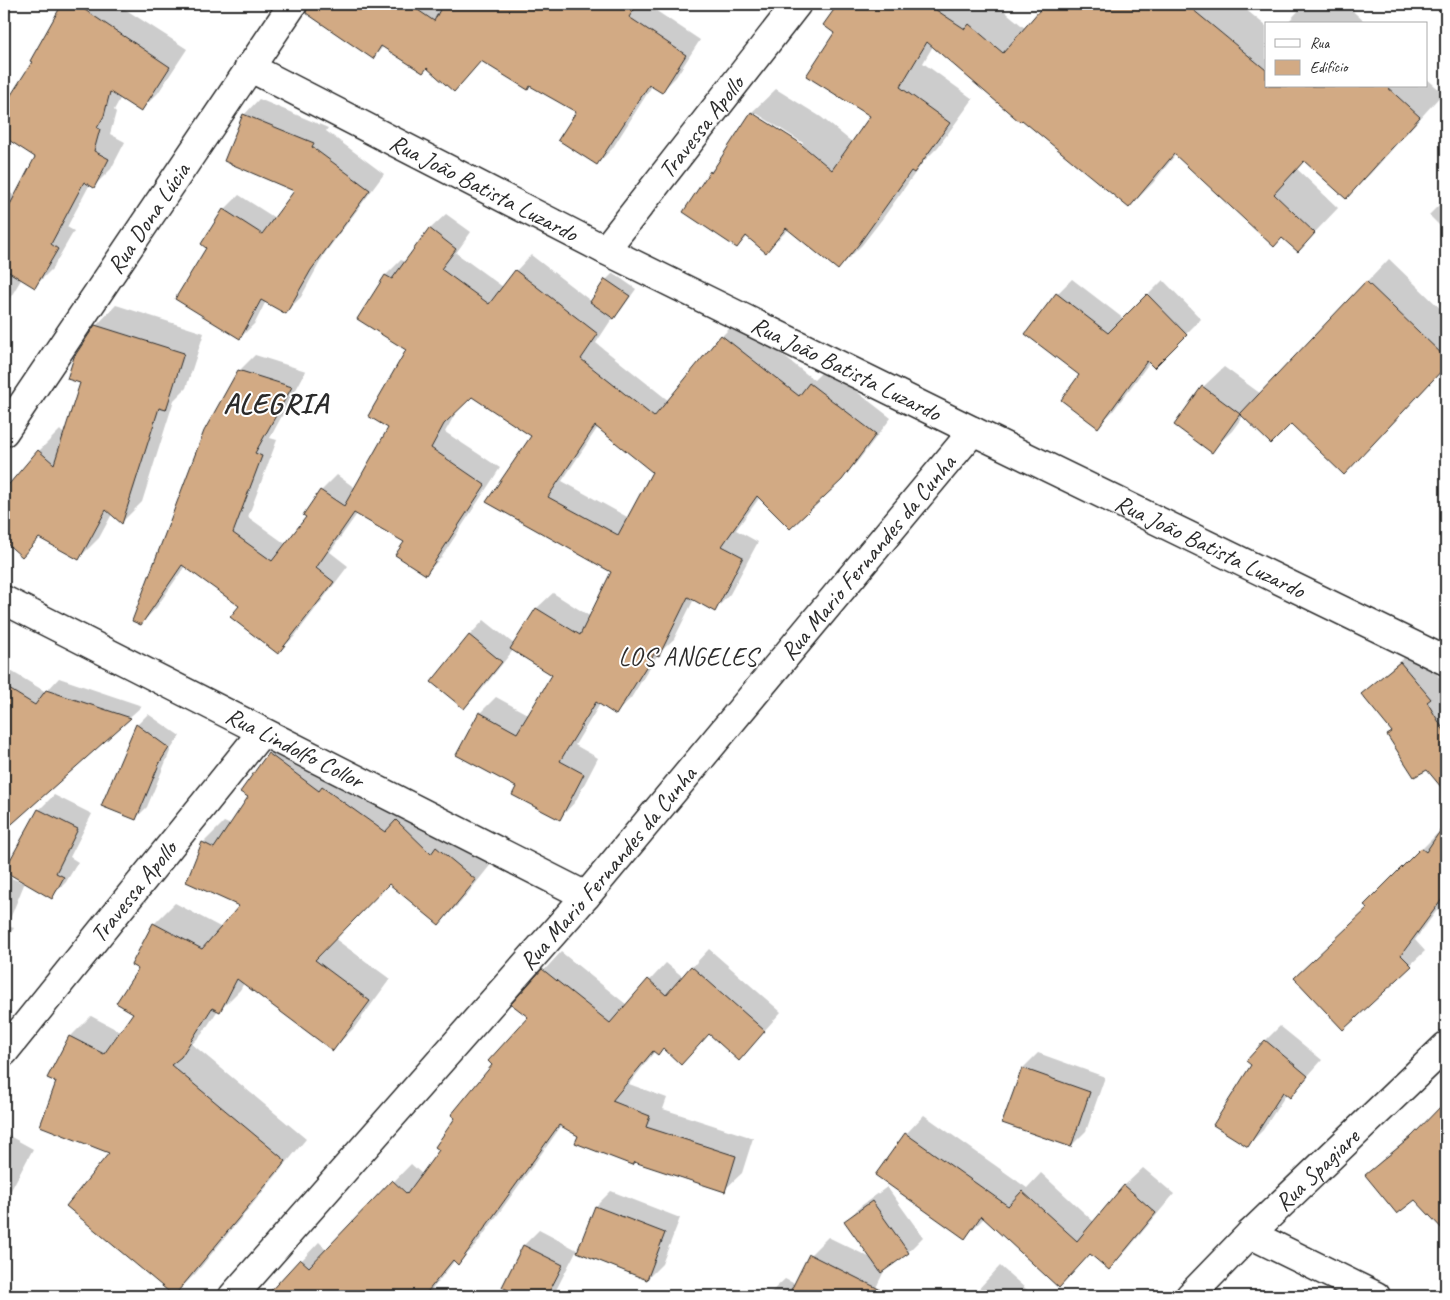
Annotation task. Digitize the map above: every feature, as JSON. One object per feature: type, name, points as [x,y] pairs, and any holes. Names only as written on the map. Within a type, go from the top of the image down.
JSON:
[{"type":"street","name":"Rua Dona Lúcia","points":[[4,432],[293,4]]},
{"type":"street","name":"Travessa Apollo","points":[[605,250],[797,4]]},
{"type":"street","name":"Rua João Batista Luzardo","points":[[250,67],[605,250],[1446,661]]},
{"type":"street","name":"Rua Mario Fernandes da Cunha","points":[[234,1296],[586,896],[973,431]]},
{"type":"street","name":"Rua Lindolfo Collor","points":[[4,600],[586,896]]},
{"type":"street","name":"Travessa Apollo","points":[[4,1052],[262,732]]},
{"type":"street","name":"Rua Spagiare","points":[[1190,1296],[1250,1234],[1446,1046]]},
{"type":"street","points":[[1250,1234],[1376,1296]]},
{"type":"building","points":[[62,4],[76,4],[170,67],[141,112],[110,92],[104,116],[97,128],[100,129],[94,151],[109,159],[94,188],[84,182],[51,244],[58,249],[35,288],[4,269],[4,216],[35,157],[4,137],[4,106],[32,62],[30,61]]},
{"type":"building","points":[[308,4],[409,4],[434,21],[443,4],[638,4],[629,17],[686,55],[662,93],[649,85],[597,165],[558,140],[576,112],[530,86],[528,90],[481,61],[454,92],[427,68],[423,73],[381,46],[373,59],[306,13]]},
{"type":"building","points":[[838,4],[927,4],[965,29],[969,24],[1003,53],[1045,4],[1186,4],[1265,69],[1265,88],[1388,88],[1420,117],[1346,199],[1304,161],[1274,194],[1315,233],[1298,252],[1282,238],[1274,247],[1174,154],[1129,208],[1022,120],[1020,122],[927,42],[900,87],[950,123],[914,173],[911,171],[838,270],[786,228],[766,253],[746,236],[737,248],[683,212],[751,112],[797,141],[832,170],[870,116],[806,76],[834,33],[823,25]]},
{"type":"building","points":[[243,114],[314,143],[312,147],[370,190],[311,270],[286,314],[261,300],[240,339],[175,299],[206,248],[201,244],[223,209],[262,234],[294,191],[224,161]]},
{"type":"building","points":[[429,228],[456,249],[441,269],[489,304],[515,270],[598,334],[581,359],[654,417],[721,335],[799,396],[809,383],[876,434],[842,480],[790,529],[757,496],[722,546],[743,557],[715,612],[688,597],[659,656],[654,654],[616,715],[596,702],[560,761],[584,774],[560,820],[512,795],[516,787],[456,755],[479,712],[517,733],[552,675],[510,649],[536,608],[580,635],[611,572],[486,502],[531,436],[472,397],[444,424],[431,448],[485,485],[426,575],[395,555],[404,542],[354,513],[316,568],[334,582],[278,654],[230,617],[239,606],[182,565],[141,625],[132,621],[204,431],[238,370],[292,387],[255,453],[262,456],[233,533],[272,561],[306,517],[303,515],[320,490],[344,506],[388,428],[368,416],[406,350],[357,319],[385,275],[392,279]],"holes":[[[595,426],[652,472],[618,535],[548,497]]]},
{"type":"building","points":[[605,279],[630,296],[614,319],[590,302]]},
{"type":"building","points":[[1366,281],[1446,358],[1446,366],[1344,475],[1291,424],[1271,444],[1240,414]]},
{"type":"building","points":[[1056,293],[1108,333],[1147,294],[1187,335],[1154,368],[1147,361],[1098,428],[1061,400],[1079,375],[1025,334]]},
{"type":"building","points":[[95,325],[184,353],[166,410],[159,408],[122,524],[106,510],[79,560],[39,538],[22,557],[4,541],[4,490],[38,450],[54,464],[80,383],[67,379],[74,357]]},
{"type":"building","points":[[1202,386],[1240,414],[1212,453],[1174,425]]},
{"type":"building","points":[[469,635],[502,662],[464,709],[431,682]]},
{"type":"building","points":[[1400,662],[1431,699],[1427,702],[1446,734],[1446,793],[1427,770],[1414,777],[1387,735],[1392,732],[1361,694]]},
{"type":"building","points":[[4,686],[35,705],[46,690],[131,718],[4,831]]},
{"type":"building","points":[[136,724],[169,748],[160,762],[136,820],[101,806]]},
{"type":"building","points":[[268,753],[319,791],[322,787],[385,832],[396,820],[431,854],[436,847],[476,880],[439,925],[389,884],[315,960],[370,1001],[333,1051],[237,979],[220,1012],[212,1008],[181,1057],[171,1065],[286,1161],[174,1296],[66,1206],[109,1153],[40,1126],[56,1082],[47,1078],[69,1036],[104,1054],[133,1013],[116,1003],[138,969],[131,965],[153,923],[202,949],[239,906],[186,882],[202,842],[214,848],[248,797],[240,792]]},
{"type":"building","points":[[38,809],[78,829],[56,873],[64,877],[52,899],[4,871]]},
{"type":"building","points":[[1446,822],[1446,894],[1401,955],[1412,966],[1343,1030],[1294,978],[1368,908],[1364,905],[1421,848],[1426,852]]},
{"type":"building","points":[[691,966],[765,1031],[739,1061],[709,1034],[681,1065],[663,1048],[658,1055],[653,1051],[612,1101],[650,1116],[646,1127],[736,1156],[725,1192],[634,1162],[632,1165],[575,1143],[578,1136],[559,1125],[458,1265],[453,1260],[424,1296],[266,1296],[300,1259],[309,1267],[392,1180],[407,1194],[439,1150],[435,1147],[455,1118],[451,1115],[492,1065],[488,1061],[528,1017],[511,1004],[542,969],[610,1023],[648,979],[666,995]]},
{"type":"building","points":[[1265,1040],[1308,1076],[1290,1098],[1283,1092],[1248,1147],[1213,1125],[1251,1065],[1246,1061]]},
{"type":"building","points":[[1022,1068],[1090,1092],[1071,1147],[1002,1123]]},
{"type":"building","points":[[1446,1101],[1446,1233],[1415,1200],[1397,1214],[1365,1175],[1411,1137]]},
{"type":"building","points":[[905,1133],[1008,1206],[1022,1191],[1077,1241],[1124,1185],[1156,1213],[1109,1270],[1090,1254],[1059,1288],[981,1216],[965,1239],[875,1175]]},
{"type":"building","points":[[872,1201],[909,1253],[881,1273],[844,1221]]},
{"type":"building","points":[[595,1206],[665,1233],[647,1280],[577,1252]]},
{"type":"building","points":[[523,1245],[563,1265],[547,1296],[520,1296],[502,1287]]},
{"type":"building","points":[[809,1254],[893,1296],[788,1296]]},
{"type":"district","name":"ALEGRIA","points":[[276,403]]},
{"type":"district","name":"LOS ANGELES","points":[[688,656]]}]
